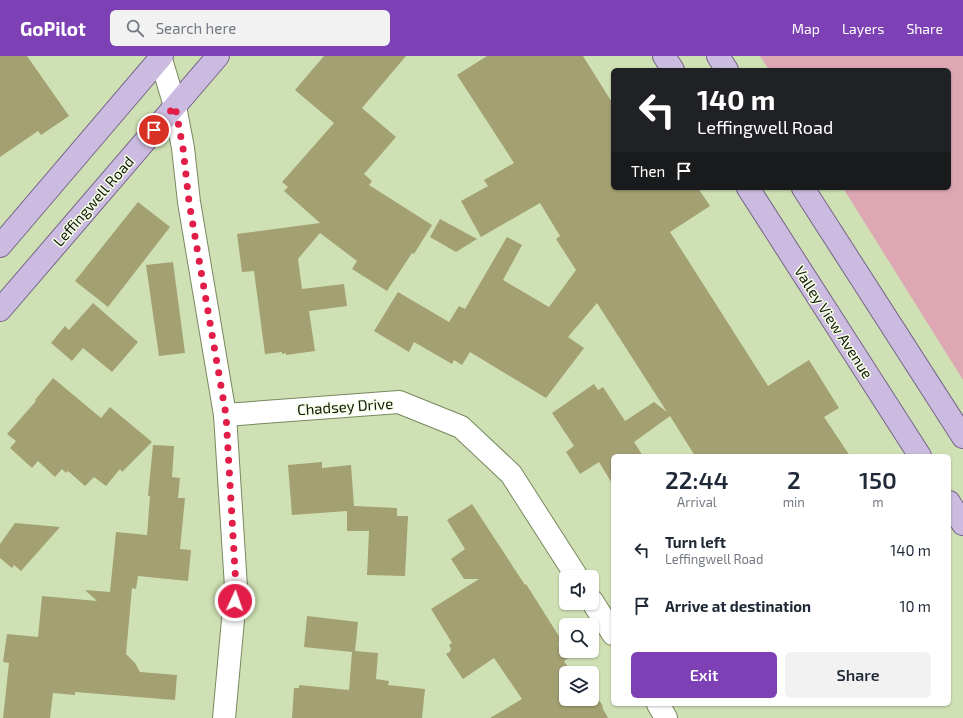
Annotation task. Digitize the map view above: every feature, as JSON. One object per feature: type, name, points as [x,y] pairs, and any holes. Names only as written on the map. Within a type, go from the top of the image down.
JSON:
[{"type":"main road","name":"Leffingwell Road","points":[[0,310],[218,56]]},
{"type":"main road","points":[[664,56],[672,68]]},
{"type":"main road","points":[[718,56],[726,68]]},
{"type":"main road","points":[[0,246],[161,57]]},
{"type":"main road","name":"Valley View Avenue","points":[[749,190],[919,454]]},
{"type":"main road","points":[[803,190],[963,438]]},
{"type":"main road","points":[[951,505],[963,524]]},
{"type":"street","points":[[161,57],[175,106],[183,148],[189,202],[226,415],[236,587],[224,718]]},
{"type":"street","name":"Chadsey Drive","points":[[226,415],[399,402],[461,427],[511,474],[573,570]]},
{"type":"street","points":[[598,610],[611,631]]},
{"type":"street","points":[[659,706],[666,718]]},
{"type":"shaded area","points":[[760,56],[963,56],[963,380],[844,190],[951,190],[951,68],[768,68]]},
{"type":"building","points":[[0,56],[27,56],[69,116],[41,135],[38,131],[0,157]]},
{"type":"building","points":[[324,56],[406,56],[362,108],[396,137],[364,174],[372,181],[369,185],[432,225],[414,254],[412,253],[387,291],[352,269],[357,261],[320,233],[298,259],[302,289],[344,284],[347,306],[309,311],[315,351],[286,355],[286,353],[282,354],[282,352],[265,354],[254,271],[242,272],[237,234],[320,223],[284,191],[288,187],[282,182],[334,123],[295,90]]},
{"type":"building","points":[[487,56],[583,56],[611,101],[611,190],[699,190],[710,206],[670,232],[768,386],[809,360],[839,408],[824,417],[849,454],[694,454],[670,416],[634,442],[642,454],[611,454],[611,482],[599,462],[580,474],[566,452],[574,446],[552,413],[594,384],[598,390],[603,387],[625,421],[654,402],[667,412],[597,303],[568,337],[584,348],[546,398],[470,352],[462,365],[454,360],[452,364],[414,342],[409,352],[374,331],[398,292],[449,322],[459,306],[465,309],[507,237],[522,245],[503,280],[549,307],[576,270],[556,239],[560,236],[540,203],[481,237],[461,201],[488,186],[484,180],[514,163],[457,75]]},
{"type":"building","points":[[138,202],[170,227],[108,307],[75,281]]},
{"type":"building","points":[[440,219],[477,239],[456,252],[430,237]]},
{"type":"building","points":[[173,262],[185,353],[159,356],[146,265]]},
{"type":"building","points":[[93,303],[138,342],[112,372],[83,348],[72,361],[51,343],[65,326],[69,330]]},
{"type":"building","points":[[53,378],[101,418],[110,407],[152,442],[122,472],[120,469],[106,486],[94,477],[85,486],[68,471],[66,473],[62,469],[55,477],[38,461],[32,468],[10,448],[16,441],[7,434],[36,401],[35,400]]},
{"type":"building","points":[[153,445],[174,446],[172,477],[180,478],[178,498],[185,498],[180,549],[191,550],[188,581],[138,576],[136,589],[132,588],[126,654],[135,663],[140,672],[177,675],[175,700],[75,692],[75,695],[53,693],[50,718],[3,718],[9,663],[3,662],[7,634],[38,637],[42,596],[97,601],[85,590],[110,592],[116,532],[147,535],[150,496],[148,496]]},
{"type":"building","points":[[322,462],[322,468],[351,465],[354,506],[397,508],[397,516],[408,516],[405,576],[367,575],[369,531],[347,531],[347,511],[292,515],[288,465]]},
{"type":"building","points":[[472,504],[559,636],[559,658],[568,658],[564,661],[567,666],[559,666],[559,706],[599,706],[599,700],[608,718],[490,718],[522,699],[494,658],[463,679],[446,654],[451,651],[449,645],[452,643],[431,609],[479,579],[464,579],[451,559],[465,549],[447,520]]},
{"type":"building","points":[[15,523],[60,527],[21,571],[14,565],[12,568],[0,558],[0,544]]},
{"type":"building","points":[[307,616],[358,622],[355,651],[378,653],[376,679],[389,681],[388,685],[425,689],[422,718],[292,718],[294,688],[299,688],[299,685],[349,690],[352,652],[304,647]]},
{"type":"route","points":[[154,130],[175,106],[183,148],[189,202],[226,415],[236,587],[235,601]]}]
